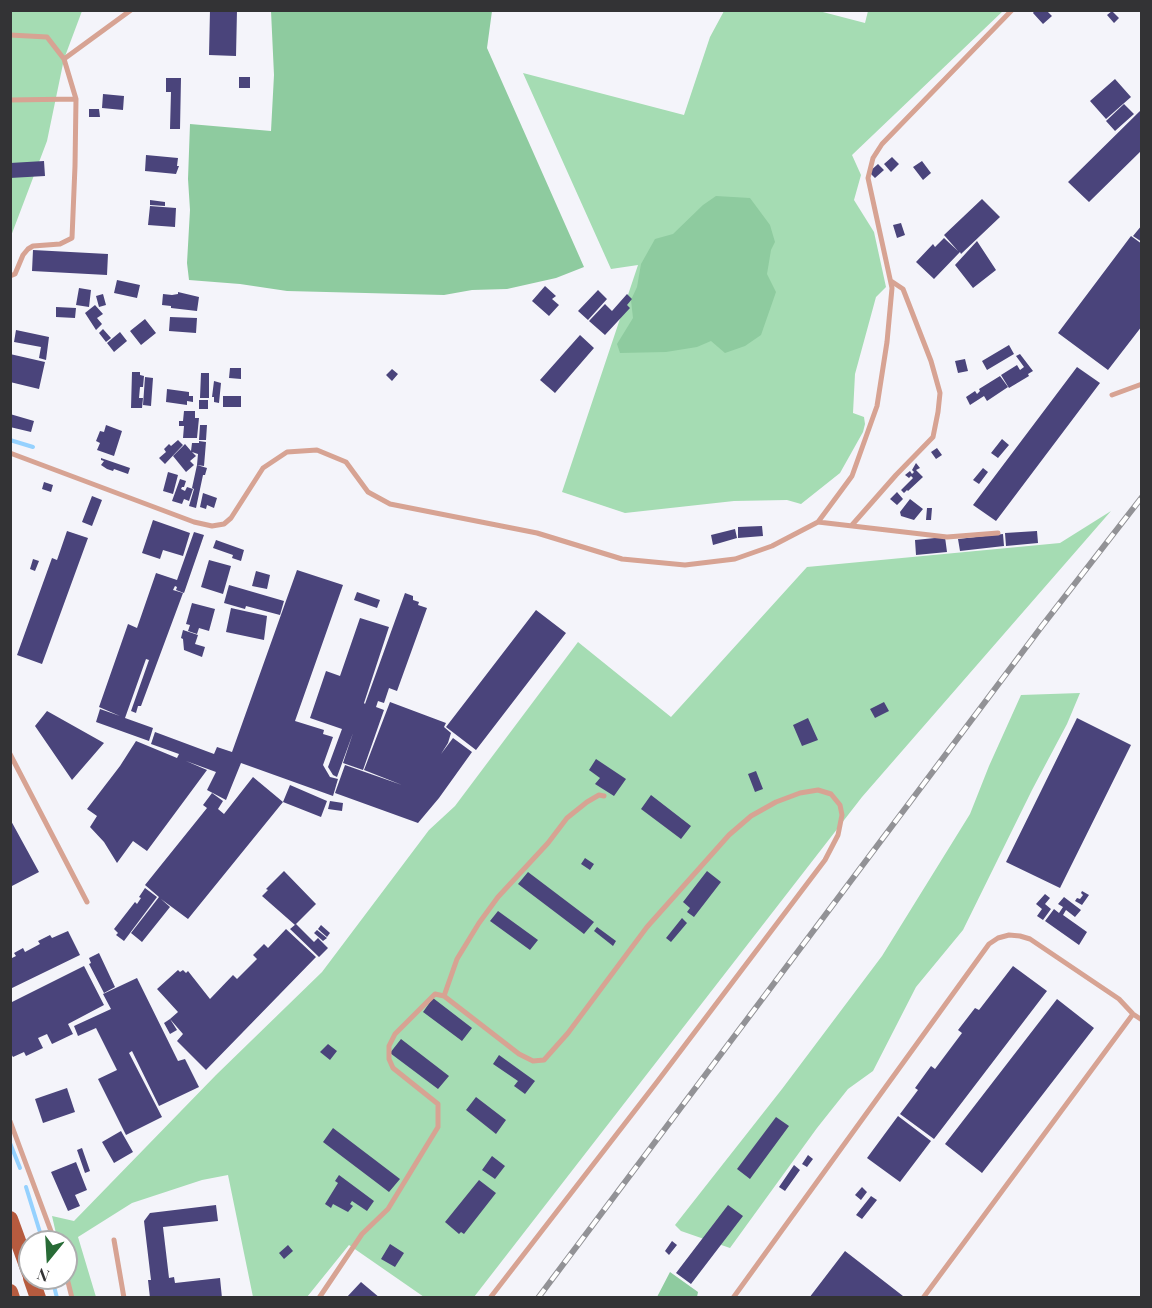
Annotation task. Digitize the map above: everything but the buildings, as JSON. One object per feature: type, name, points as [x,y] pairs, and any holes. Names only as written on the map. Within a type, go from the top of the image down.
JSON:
[{"type":"main road","points":[[10,1219],[18,1241]]},
{"type":"main road","points":[[10,1292],[12,1298]]},
{"type":"lane","points":[[63,59],[120,14],[131,10]]},
{"type":"lane","points":[[10,453],[194,522],[213,526],[224,524],[231,518],[263,468],[287,452],[317,450],[346,462],[368,492],[390,504],[537,533],[622,559],[685,566],[735,559],[772,546],[818,522],[852,476],[877,406],[887,342],[892,288],[867,178],[873,158],[882,144],[1012,10]]},
{"type":"lane","points":[[10,35],[47,37],[63,59],[76,99],[72,238],[60,244],[33,246],[28,249],[15,274],[10,276]]},
{"type":"lane","points":[[10,100],[76,99]]},
{"type":"lane","points":[[852,525],[933,437],[938,412],[940,393],[931,361],[903,290],[891,281]]},
{"type":"lane","points":[[1112,395],[1142,384]]},
{"type":"lane","points":[[818,522],[948,537],[998,533]]},
{"type":"lane","points":[[10,754],[87,902]]},
{"type":"lane","points":[[319,1298],[362,1234],[388,1209],[438,1127],[438,1104],[393,1068],[389,1059],[389,1046],[395,1034],[435,994],[444,996],[519,1054],[533,1061],[544,1060],[568,1033],[647,927],[729,835],[751,816],[776,802],[800,793],[818,790],[831,794],[840,805],[842,815],[838,835],[813,876],[490,1298]]},
{"type":"lane","points":[[444,996],[457,959],[498,897],[548,843],[567,818],[587,802],[600,795],[604,796]]},
{"type":"lane","points":[[733,1298],[989,944],[1009,935],[1030,939],[1119,999],[1142,1020]]},
{"type":"lane","points":[[923,1298],[1133,1014]]},
{"type":"lane","points":[[10,1121],[51,1230]]},
{"type":"lane","points":[[114,1240],[124,1298]]},
{"type":"green space","points":[[11,11],[82,11],[64,59],[47,141],[11,236]]},
{"type":"green space","points":[[271,11],[492,11],[487,48],[584,267],[556,278],[507,289],[472,290],[444,295],[287,291],[189,280],[187,263],[190,210],[188,179],[190,124],[271,131],[274,75]]},
{"type":"green space","points":[[724,11],[819,11],[865,23],[868,11],[1003,11],[852,155],[861,175],[854,200],[874,232],[886,287],[876,297],[855,374],[853,413],[864,417],[865,424],[863,432],[840,473],[801,504],[787,500],[734,501],[625,513],[562,492],[638,265],[611,269],[523,73],[684,115],[710,37]]},
{"type":"green space","points":[[716,196],[750,198],[770,225],[775,242],[771,250],[767,274],[776,292],[761,335],[745,346],[725,353],[711,341],[697,347],[666,352],[620,353],[617,344],[633,318],[631,300],[637,287],[641,264],[655,239],[673,234],[703,205]]},
{"type":"green space","points":[[1111,511],[862,797],[474,1297],[424,1297],[349,1245],[307,1297],[253,1297],[228,1175],[202,1180],[132,1203],[78,1237],[78,1230],[55,1230],[52,1216],[74,1221],[216,1075],[322,972],[429,830],[455,806],[578,642],[671,717],[807,567],[1060,543]]},
{"type":"green space","points":[[1080,693],[1067,724],[963,930],[916,987],[873,1071],[848,1089],[730,1248],[681,1231],[675,1225],[782,1089],[882,956],[970,814],[1021,695]]},
{"type":"green space","points":[[78,1237],[96,1297],[71,1297],[69,1290],[78,1290]]},
{"type":"green space","points":[[670,1272],[698,1292],[697,1297],[657,1297]]},
{"type":"waterway","points":[[10,440],[33,447]]},
{"type":"waterway","points":[[10,1143],[20,1168]]},
{"type":"waterway","points":[[26,1187],[39,1230]]},
{"type":"waterway","points":[[55,1290],[57,1298]]},
{"type":"railway","points":[[538,1298],[1042,626],[1142,497]]}]
